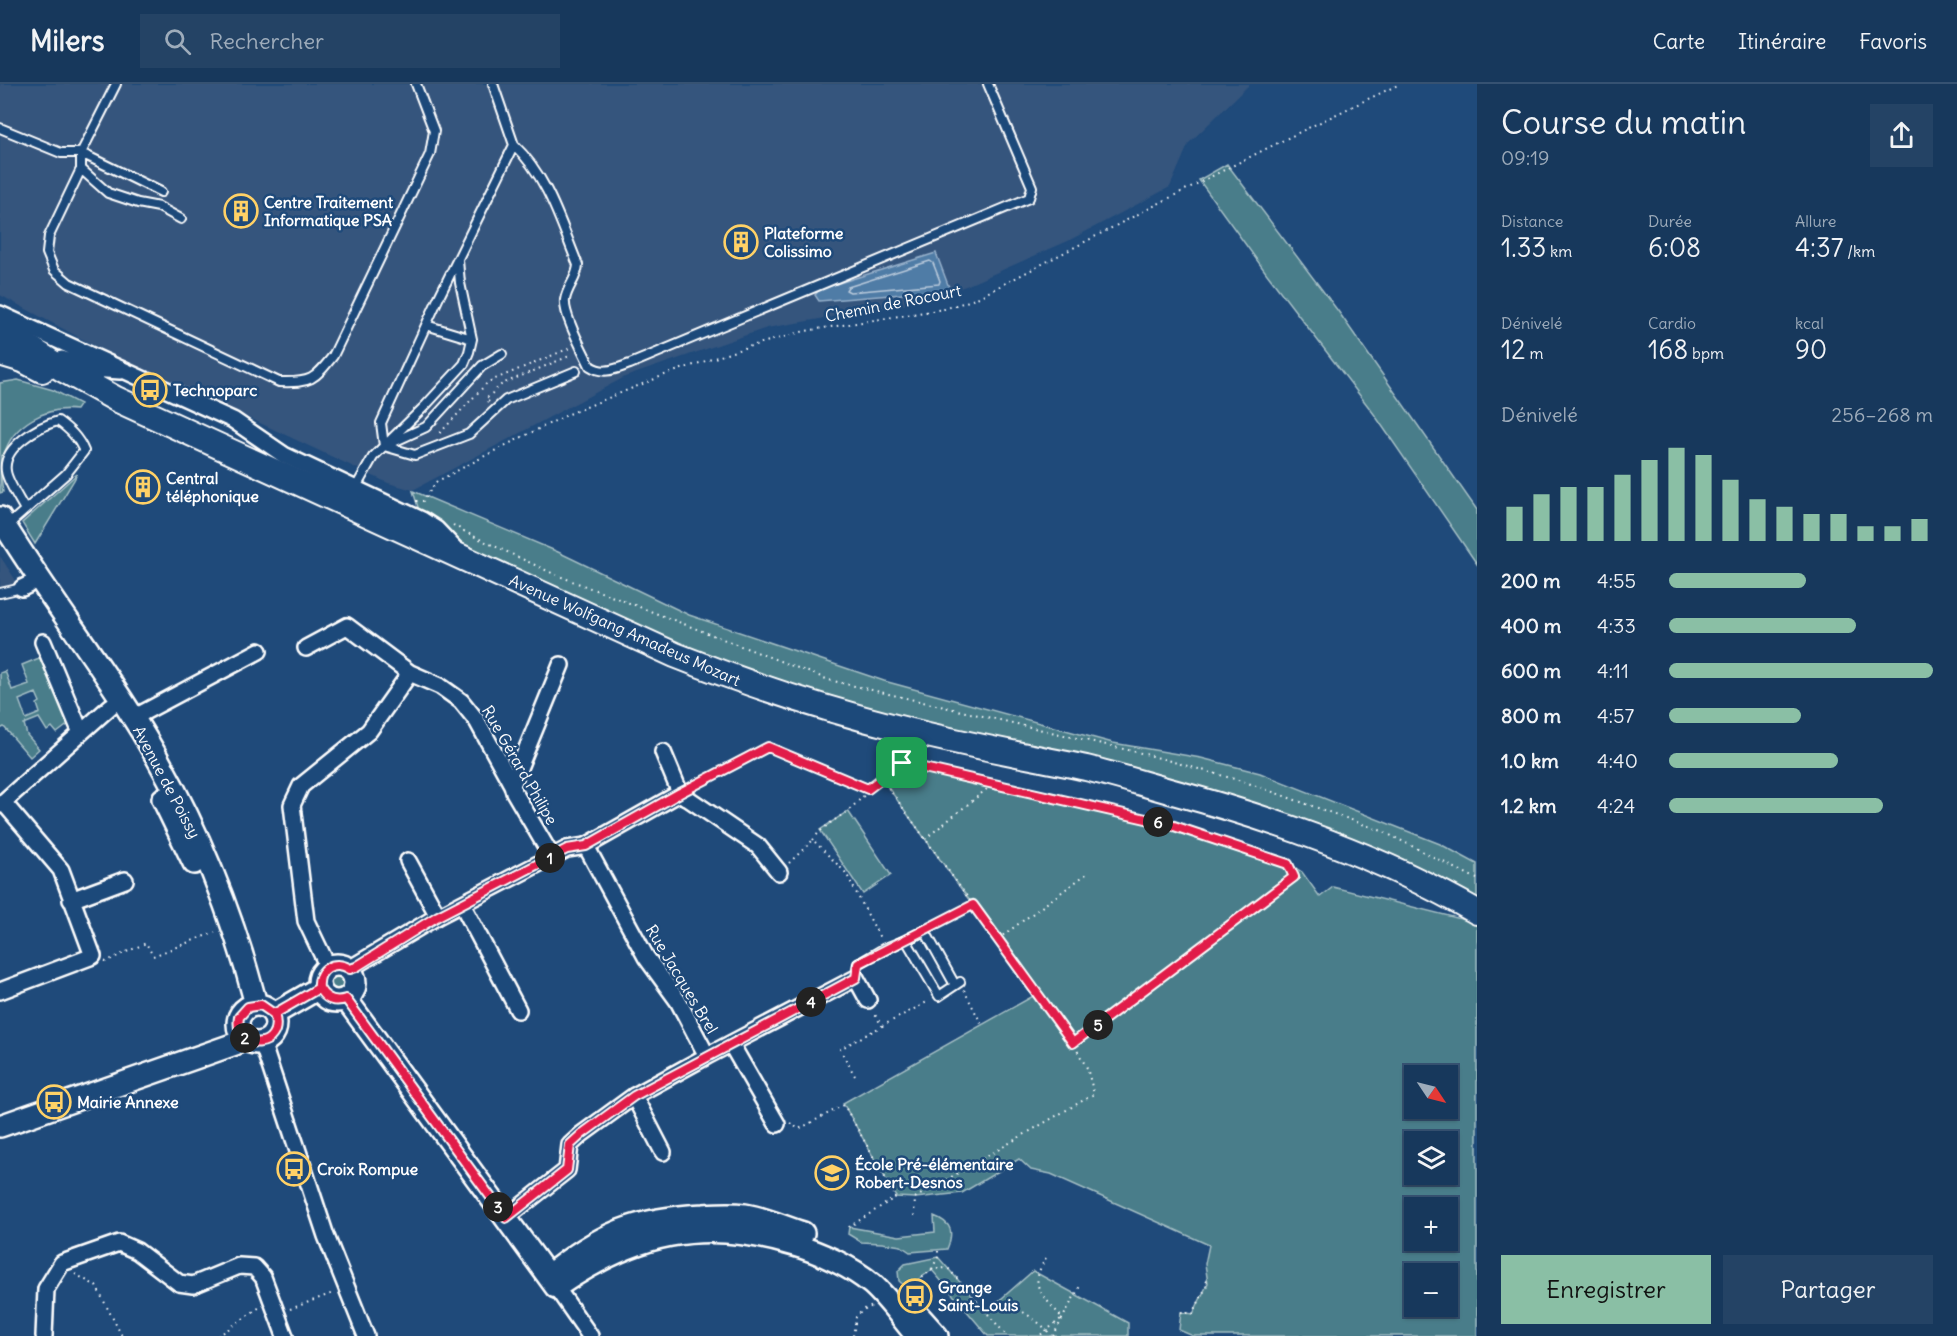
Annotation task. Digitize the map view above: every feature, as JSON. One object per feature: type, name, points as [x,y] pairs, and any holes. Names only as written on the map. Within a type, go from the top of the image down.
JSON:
[{"type":"main road","points":[[0,333],[32,349],[116,399]]},
{"type":"main road","points":[[0,352],[23,360],[62,381]]},
{"type":"main road","points":[[0,372],[21,372],[62,381],[116,399]]},
{"type":"main road","name":"Avenue Wolfgang Amadeus Mozart","points":[[116,399],[358,500],[462,557],[675,655],[744,682],[899,728],[1088,769],[1245,812],[1310,834],[1389,867],[1477,912]]},
{"type":"street","points":[[0,314],[233,420],[284,455],[358,500]]},
{"type":"street","points":[[32,349],[92,369],[126,370]]},
{"type":"street","points":[[2,529],[30,584]]},
{"type":"street","name":"Avenue de Poissy","points":[[30,584],[69,645],[116,703],[133,718],[151,748],[194,828],[226,910],[259,1008]]},
{"type":"street","name":"Avenue de Poissy","points":[[30,584],[116,703],[192,857],[219,930],[259,1008]]},
{"type":"street","name":"Rue Gérard Philipe","points":[[306,648],[347,626],[410,673],[440,686],[460,701],[477,721],[514,792],[552,857]]},
{"type":"street","points":[[43,642],[81,733]]},
{"type":"street","points":[[133,718],[259,651]]},
{"type":"street","points":[[512,785],[561,665]]},
{"type":"street","points":[[328,967],[306,921],[292,805],[301,786],[369,731],[410,673]]},
{"type":"street","points":[[0,991],[93,956],[61,870],[2,803],[116,703]]},
{"type":"street","points":[[663,752],[680,793],[758,846],[779,872]]},
{"type":"street","points":[[590,1336],[367,1027],[350,986],[339,964],[328,967],[319,978],[319,988],[327,998],[333,1001],[350,986],[438,916],[567,849],[586,846],[680,793]]},
{"type":"street","name":"Rue Jacques Brel","points":[[506,1218],[567,1170],[570,1145],[582,1134],[634,1096],[707,1056],[678,1001],[646,957],[586,846]]},
{"type":"street","points":[[408,861],[438,916]]},
{"type":"street","points":[[72,900],[125,880]]},
{"type":"street","points":[[462,903],[518,1010]]},
{"type":"street","points":[[707,1056],[856,978],[868,1000]]},
{"type":"street","points":[[319,988],[259,1008],[239,1017],[238,1024],[253,1040],[366,1336]]},
{"type":"street","points":[[0,1126],[235,1044],[274,1034],[276,1028],[259,1008]]},
{"type":"street","points":[[731,1044],[777,1124]]},
{"type":"street","points":[[634,1096],[663,1152]]},
{"type":"street","points":[[552,1282],[579,1253],[637,1224],[677,1216],[747,1215],[812,1236],[863,1263],[892,1286],[937,1336]]},
{"type":"street","points":[[552,1282],[649,1239],[676,1233],[724,1230],[745,1233],[776,1239],[809,1250],[856,1274],[871,1283],[917,1336]]},
{"type":"street","points":[[44,1336],[46,1289],[62,1263],[119,1243],[137,1251],[179,1283],[193,1285],[239,1266],[254,1267],[263,1277],[285,1336]]},
{"type":"lane","points":[[116,84],[81,153],[81,169],[49,236],[47,253],[54,270],[69,283],[279,382],[300,383],[316,376],[333,356],[430,154],[434,131],[416,84]]},
{"type":"lane","points":[[493,84],[514,145],[523,154],[549,192],[578,265],[577,276],[569,289],[565,306],[590,366],[606,372],[1029,198],[1032,187],[988,84]]},
{"type":"lane","points":[[0,128],[61,153],[81,153],[161,192]]},
{"type":"lane","points":[[384,446],[381,423],[514,145]]},
{"type":"lane","points":[[81,169],[108,193],[159,207],[181,219]]},
{"type":"lane","points":[[358,500],[373,457],[464,364],[472,339],[460,283],[458,260]]},
{"type":"lane","points":[[426,326],[472,339]]},
{"type":"lane","points":[[384,446],[426,427],[482,366],[502,354]]},
{"type":"lane","points":[[384,446],[415,455],[469,434],[506,400],[576,370]]},
{"type":"lane","points":[[2,529],[25,510],[66,474],[84,451],[80,441],[58,421],[46,424],[29,434],[7,458],[6,471],[25,510]]},
{"type":"lane","points":[[0,593],[30,584]]},
{"type":"lane","points":[[856,978],[858,964],[885,948],[925,931],[957,984],[939,996],[906,940]]},
{"type":"path","name":"Chemin de Rocourt","points":[[421,506],[436,482],[569,414],[667,374],[744,348],[805,331],[944,309],[975,299],[1239,161],[1400,84]]},
{"type":"path","points":[[438,434],[488,382],[580,344]]},
{"type":"path","points":[[495,409],[486,399],[502,384],[576,353],[579,358],[585,355]]},
{"type":"path","points":[[412,501],[423,501]]},
{"type":"path","points":[[451,524],[554,574],[829,680],[1145,754],[1245,782],[1382,831],[1477,879]]},
{"type":"path","points":[[899,728],[898,752],[902,763]]},
{"type":"path","points":[[680,793],[768,747],[868,789]]},
{"type":"path","points":[[779,872],[813,840],[820,830],[848,811],[868,789],[902,763]]},
{"type":"path","points":[[902,763],[1168,824],[1288,864],[1292,869],[1294,877],[1288,884],[1073,1043]]},
{"type":"path","points":[[882,779],[1073,1043],[1087,1068],[1094,1094],[915,1198],[914,1217]]},
{"type":"path","points":[[926,839],[993,784]]},
{"type":"path","points":[[813,840],[846,873],[885,948]]},
{"type":"path","points":[[998,939],[1089,872]]},
{"type":"path","points":[[925,931],[973,905]]},
{"type":"path","points":[[93,956],[100,965],[146,943],[153,956],[219,930]]},
{"type":"path","points":[[957,984],[982,1025]]},
{"type":"path","points":[[855,1076],[840,1049],[939,996]]},
{"type":"path","points":[[868,1000],[882,1026]]},
{"type":"path","points":[[777,1124],[788,1122],[799,1129],[844,1105],[896,1197],[849,1227]]},
{"type":"path","points":[[909,1290],[932,1269],[938,1257],[938,1250]]},
{"type":"path","points":[[1046,1258],[1038,1272],[1036,1283],[1062,1318]]},
{"type":"path","points":[[62,1263],[72,1273],[96,1286],[121,1336]]},
{"type":"path","points":[[932,1269],[948,1268],[1007,1336]]},
{"type":"path","points":[[1180,1312],[1193,1314],[1208,1283],[1204,1278]]},
{"type":"path","points":[[986,1312],[997,1303],[1008,1305],[1028,1314],[1052,1336],[1080,1286]]},
{"type":"path","points":[[218,1336],[273,1306],[337,1292]]},
{"type":"path","points":[[854,1336],[856,1317],[866,1307],[865,1310],[874,1305]]},
{"type":"path","points":[[1039,1336],[1062,1318]]},
{"type":"shaded area","points":[[0,84],[1250,84],[1189,143],[1170,187],[1068,241],[966,286],[914,303],[767,328],[625,377],[413,490],[388,483],[95,346],[0,295]]},
{"type":"shaded area","points":[[0,556],[15,579],[14,584],[0,587]]},
{"type":"green space","points":[[1227,164],[1338,311],[1477,510],[1477,564],[1374,414],[1267,274],[1199,180]]},
{"type":"green space","points":[[18,380],[53,390],[80,404],[76,410],[54,411],[32,419],[15,434],[8,444],[3,460],[1,474],[3,492],[0,493],[0,383]]},
{"type":"green space","points":[[77,474],[74,480],[35,544],[22,523]]},
{"type":"green space","points":[[413,491],[558,552],[689,615],[884,681],[1113,743],[1201,758],[1260,773],[1440,844],[1477,864],[1477,912],[1310,834],[849,714],[461,557],[422,520]]},
{"type":"green space","points":[[44,656],[70,723],[57,733],[52,727],[47,731],[39,718],[24,724],[27,735],[39,749],[30,757],[4,727],[0,729],[0,673],[5,671],[12,690],[29,684],[22,665]],"holes":[[[36,693],[40,702],[37,704],[40,713],[26,719],[19,700]]]},
{"type":"green space","points":[[902,763],[1168,824],[1223,841],[1289,864],[1302,872],[1320,897],[1333,887],[1477,923],[1477,1336],[1193,1336],[1179,1330],[1181,1312],[1193,1314],[1208,1283],[1205,1264],[1209,1245],[1051,1174],[1031,1170],[1019,1159],[962,1193],[915,1198],[896,1197],[843,1103],[1037,994],[882,779]]},
{"type":"green space","points":[[848,811],[891,875],[863,894],[820,830]]},
{"type":"green space","points":[[339,972],[346,975],[349,982],[346,989],[339,992],[332,989],[329,982],[332,975]]},
{"type":"green space","points":[[934,1216],[945,1222],[950,1229],[947,1249],[910,1252],[901,1246],[861,1242],[848,1234],[849,1227],[899,1236],[935,1232]]},
{"type":"green space","points":[[938,1257],[986,1312],[1033,1271],[1128,1323],[1128,1336],[988,1336],[932,1270],[909,1290],[899,1281],[898,1271],[905,1264]]},
{"type":"water","points":[[936,253],[950,290],[819,301],[815,295],[820,289]]},
{"type":"place","name":"Centre Traitement Informatique PSA","points":[[241,211]]},
{"type":"place","name":"Plateforme Colissimo","points":[[741,242]]},
{"type":"place","name":"Technoparc","points":[[150,390]]},
{"type":"place","name":"Central téléphonique","points":[[143,487]]},
{"type":"place","name":"Mairie Annexe","points":[[54,1102]]},
{"type":"place","name":"Croix Rompue","points":[[294,1169]]},
{"type":"place","name":"École Pré-élémentaire Robert-Desnos","points":[[832,1173]]},
{"type":"place","name":"Grange Saint-Louis","points":[[915,1296]]},
{"type":"route","points":[[902,763],[868,789],[768,747],[586,846],[567,849],[438,916],[356,967],[350,969],[339,964],[328,967],[319,978],[319,988],[274,1014],[266,1006],[256,1004],[248,1007],[239,1017],[239,1031],[250,1042],[264,1042],[274,1034],[276,1028],[274,1014],[283,1008],[319,988],[322,994],[333,1001],[346,999],[506,1218],[567,1170],[570,1145],[634,1096],[856,978],[858,964],[885,948],[925,931],[973,905],[1073,1043],[1288,884],[1294,877],[1288,864],[1168,824],[902,763]]}]
